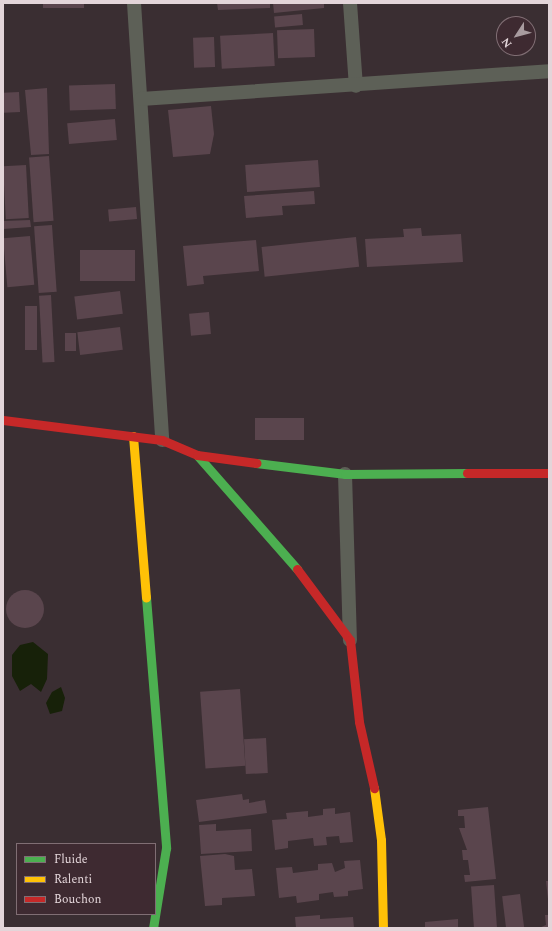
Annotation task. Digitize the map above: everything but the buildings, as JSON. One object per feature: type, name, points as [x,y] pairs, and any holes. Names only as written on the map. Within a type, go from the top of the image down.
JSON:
[{"type":"street","points":[[134,3],[162,440]]},
{"type":"street","points":[[350,3],[356,86]]},
{"type":"street","points":[[141,99],[356,86],[549,71]]},
{"type":"street","points":[[3,420],[33,421],[162,440],[197,455],[345,474],[549,473]]},
{"type":"street","points":[[133,436],[166,848],[156,910]]},
{"type":"street","points":[[197,455],[277,543],[350,640]]},
{"type":"street","points":[[345,474],[350,640],[359,722],[372,776],[380,840],[383,928]]},
{"type":"street","points":[[153,928],[155,915]]},
{"type":"shaded area","points":[[33,642],[48,654],[47,679],[41,692],[31,684],[20,691],[12,676],[12,655],[20,645]]},
{"type":"shaded area","points":[[61,687],[65,698],[62,711],[50,714],[46,703],[52,692]]},
{"type":"traffic: fast","points":[[197,455],[297,569]]},
{"type":"traffic: fast","points":[[256,463],[345,474],[467,473]]},
{"type":"traffic: fast","points":[[146,597],[166,848],[156,910]]},
{"type":"traffic: fast","points":[[153,928],[155,915]]},
{"type":"traffic: slow","points":[[133,436],[146,597]]},
{"type":"traffic: slow","points":[[374,788],[381,840],[383,928]]},
{"type":"traffic: jam","points":[[3,420],[162,440],[197,455],[256,463]]},
{"type":"traffic: jam","points":[[467,473],[549,473]]},
{"type":"traffic: jam","points":[[297,569],[350,640],[359,722],[374,788]]}]
